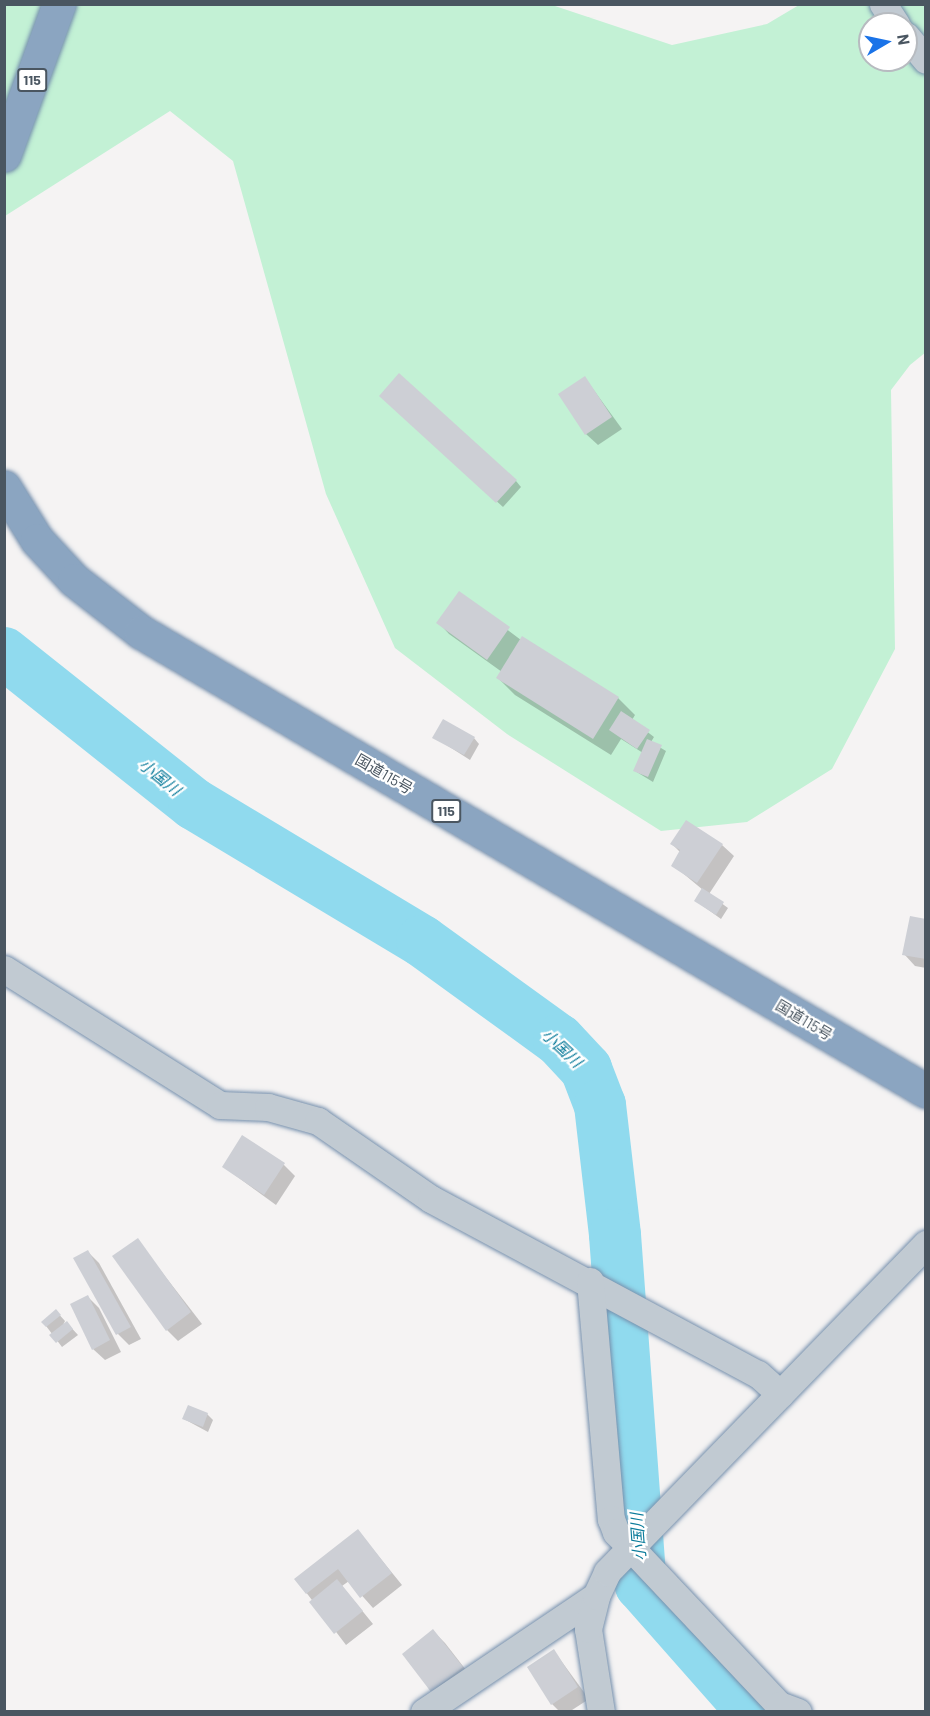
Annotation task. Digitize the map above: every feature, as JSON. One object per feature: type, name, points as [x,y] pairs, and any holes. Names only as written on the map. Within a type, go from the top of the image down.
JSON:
[{"type":"highway","name":"115","points":[[4,155],[59,4]]},
{"type":"highway","name":"国道115号","points":[[4,488],[37,540],[74,580],[149,637],[926,1091]]},
{"type":"street","points":[[4,969],[220,1105],[268,1107],[318,1121],[431,1199],[590,1281],[758,1374],[780,1394]]},
{"type":"street","points":[[601,1712],[588,1629],[596,1596],[608,1572],[926,1244]]},
{"type":"street","points":[[590,1281],[611,1519],[629,1549],[778,1705],[798,1712]]},
{"type":"street","points":[[424,1712],[596,1596]]},
{"type":"green space","points":[[5,5],[552,5],[672,45],[767,24],[799,5],[925,5],[926,352],[910,365],[891,390],[895,649],[832,769],[747,822],[661,831],[507,734],[395,648],[326,494],[233,161],[170,111],[5,216]]},
{"type":"building","points":[[399,373],[517,480],[496,503],[379,396]]},
{"type":"building","points":[[585,376],[612,417],[585,435],[558,394]]},
{"type":"building","points":[[459,591],[510,627],[487,660],[436,623]]},
{"type":"building","points":[[522,636],[619,697],[593,739],[496,678]]},
{"type":"building","points":[[621,711],[650,730],[637,749],[609,730]]},
{"type":"building","points":[[443,719],[475,737],[464,755],[432,738]]},
{"type":"building","points":[[647,739],[662,745],[648,777],[633,771]]},
{"type":"building","points":[[686,820],[723,844],[697,883],[671,866],[680,850],[670,844]]},
{"type":"building","points":[[702,888],[724,902],[716,915],[694,901]]},
{"type":"building","points":[[910,916],[926,919],[926,959],[902,955]]},
{"type":"building","points":[[242,1135],[285,1163],[264,1195],[222,1167]]},
{"type":"building","points":[[138,1238],[191,1312],[166,1331],[112,1256]]},
{"type":"building","points":[[88,1250],[131,1327],[116,1335],[73,1258]]},
{"type":"building","points":[[88,1295],[110,1340],[92,1350],[70,1304]]},
{"type":"building","points":[[56,1309],[61,1315],[46,1327],[41,1322]]},
{"type":"building","points":[[67,1321],[73,1329],[56,1343],[49,1335]]},
{"type":"building","points":[[188,1405],[208,1413],[203,1427],[182,1419]]},
{"type":"building","points":[[358,1529],[392,1573],[360,1598],[338,1569],[306,1594],[294,1579]]},
{"type":"building","points":[[337,1579],[363,1611],[334,1634],[309,1602]]},
{"type":"building","points":[[433,1629],[463,1667],[431,1692],[402,1654]]},
{"type":"building","points":[[554,1649],[578,1687],[551,1705],[527,1667]]},
{"type":"waterway","name":"小国川","points":[[4,653],[194,804],[422,941],[559,1040],[586,1069],[600,1105],[615,1235],[641,1585],[753,1712]]}]
